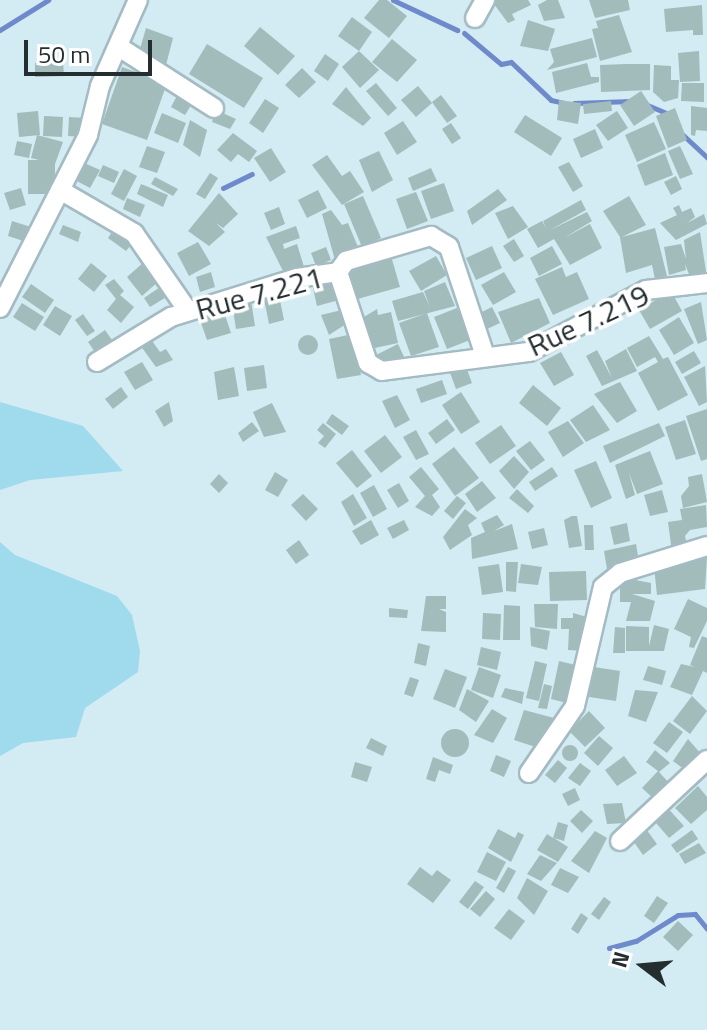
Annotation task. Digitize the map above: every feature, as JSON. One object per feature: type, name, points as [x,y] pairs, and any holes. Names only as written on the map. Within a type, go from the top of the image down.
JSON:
[{"type":"street","points":[[0,308],[88,135],[100,86],[138,0]]},
{"type":"street","points":[[475,18],[485,0]]},
{"type":"street","points":[[119,47],[214,108]]},
{"type":"street","points":[[60,190],[134,233],[188,311]]},
{"type":"street","name":"Rue 7.221","points":[[97,362],[188,311],[297,278],[338,272],[346,261],[438,237],[449,247],[485,356]]},
{"type":"street","name":"Rue 7.219","points":[[338,272],[363,352],[374,369],[543,347],[646,290],[707,283]]},
{"type":"street","points":[[529,773],[575,706],[603,587],[620,573],[707,546]]},
{"type":"street","points":[[620,841],[707,760]]},
{"type":"shaded area","points":[[0,402],[83,426],[123,471],[30,480],[0,490]]},
{"type":"shaded area","points":[[0,542],[15,555],[117,596],[132,615],[140,651],[138,672],[85,708],[76,737],[23,743],[0,756]]},
{"type":"building","points":[[379,0],[387,0],[407,16],[389,38],[364,18]]},
{"type":"building","points":[[491,0],[528,0],[531,5],[512,14],[515,20],[508,23]]},
{"type":"building","points":[[547,0],[558,0],[565,18],[544,21],[538,5]]},
{"type":"building","points":[[589,0],[628,0],[630,10],[595,18]]},
{"type":"building","points":[[702,5],[703,35],[693,35],[693,30],[666,32],[664,9]]},
{"type":"building","points":[[619,15],[632,52],[600,61],[592,29],[598,28],[596,21]]},
{"type":"building","points":[[352,17],[372,32],[359,51],[338,36]]},
{"type":"building","points":[[528,20],[555,29],[548,51],[520,46]]},
{"type":"building","points":[[260,27],[295,56],[278,75],[244,46]]},
{"type":"building","points":[[146,28],[173,38],[166,65],[138,56]]},
{"type":"building","points":[[592,38],[597,57],[547,70],[554,62],[550,49]]},
{"type":"building","points":[[392,39],[417,60],[397,82],[372,62]]},
{"type":"building","points":[[207,44],[263,78],[244,108],[189,74]]},
{"type":"building","points":[[359,51],[379,70],[360,88],[342,67]]},
{"type":"building","points":[[699,51],[700,81],[680,82],[678,53]]},
{"type":"building","points":[[325,54],[339,64],[328,81],[314,71]]},
{"type":"building","points":[[63,62],[64,76],[35,77],[35,63]]},
{"type":"building","points":[[587,63],[591,77],[599,77],[599,82],[556,93],[552,72]]},
{"type":"building","points":[[650,64],[650,90],[601,92],[600,65]]},
{"type":"building","points":[[654,65],[671,66],[671,80],[679,80],[678,98],[664,102],[653,92]]},
{"type":"building","points":[[122,67],[167,83],[147,140],[102,124]]},
{"type":"building","points":[[302,68],[316,82],[299,98],[285,85]]},
{"type":"building","points":[[376,83],[397,108],[388,116],[366,91]]},
{"type":"building","points":[[682,83],[704,83],[704,102],[681,101]]},
{"type":"building","points":[[418,86],[432,103],[416,117],[401,100]]},
{"type":"building","points":[[346,87],[371,118],[363,126],[332,104]]},
{"type":"building","points":[[641,91],[655,112],[634,126],[620,105]]},
{"type":"building","points":[[178,94],[193,102],[185,115],[171,107]]},
{"type":"building","points":[[441,95],[457,116],[447,123],[432,102]]},
{"type":"building","points":[[265,99],[279,108],[263,133],[249,123]]},
{"type":"building","points":[[559,100],[581,103],[578,124],[557,120]]},
{"type":"building","points":[[611,101],[612,111],[584,114],[583,104]]},
{"type":"building","points":[[691,106],[707,108],[707,131],[696,130],[695,136],[691,135]]},
{"type":"building","points":[[675,108],[687,140],[668,148],[656,116]]},
{"type":"building","points":[[216,110],[236,119],[230,129],[212,122]]},
{"type":"building","points":[[38,111],[40,135],[19,137],[17,113]]},
{"type":"building","points":[[617,111],[628,128],[608,141],[596,125]]},
{"type":"building","points":[[162,113],[186,123],[178,143],[154,133]]},
{"type":"building","points":[[525,115],[562,138],[551,156],[514,132]]},
{"type":"building","points":[[44,116],[63,117],[62,137],[43,136]]},
{"type":"building","points":[[69,117],[86,118],[84,137],[68,136]]},
{"type":"building","points":[[190,120],[207,130],[200,157],[183,145]]},
{"type":"building","points":[[403,121],[417,142],[397,155],[384,133]]},
{"type":"building","points":[[654,122],[666,149],[637,162],[625,135]]},
{"type":"building","points":[[451,123],[461,138],[452,144],[442,129]]},
{"type":"building","points":[[595,129],[603,148],[581,158],[573,139]]},
{"type":"building","points":[[233,133],[257,151],[249,162],[238,154],[231,162],[217,150]]},
{"type":"building","points":[[37,135],[63,142],[55,164],[55,194],[28,194],[28,160],[39,160],[31,158]]},
{"type":"building","points":[[17,141],[32,144],[29,158],[14,155]]},
{"type":"building","points":[[147,146],[165,152],[157,173],[139,167]]},
{"type":"building","points":[[680,146],[693,174],[680,179],[668,151]]},
{"type":"building","points":[[271,148],[286,172],[270,182],[254,158]]},
{"type":"building","points":[[379,151],[393,180],[372,192],[359,160]]},
{"type":"building","points":[[665,153],[673,175],[645,186],[637,165]]},
{"type":"building","points":[[327,155],[342,176],[350,171],[364,192],[342,205],[312,165]]},
{"type":"building","points":[[82,162],[100,170],[90,188],[73,179]]},
{"type":"building","points":[[569,162],[583,186],[573,192],[558,167]]},
{"type":"building","points":[[103,165],[119,172],[114,183],[98,176]]},
{"type":"building","points":[[431,168],[437,181],[413,191],[408,178]]},
{"type":"building","points":[[124,169],[137,176],[124,201],[111,194]]},
{"type":"building","points":[[210,173],[218,178],[205,199],[196,194]]},
{"type":"building","points":[[676,176],[682,189],[671,195],[664,182]]},
{"type":"building","points":[[155,177],[178,189],[173,196],[151,184]]},
{"type":"building","points":[[444,183],[454,211],[431,219],[421,191]]},
{"type":"building","points":[[141,184],[168,195],[163,207],[137,194]]},
{"type":"building","points":[[21,188],[26,205],[10,210],[4,193]]},
{"type":"building","points":[[498,189],[507,200],[472,225],[467,211]]},
{"type":"building","points":[[318,190],[327,208],[307,218],[298,200]]},
{"type":"building","points":[[416,192],[428,221],[407,229],[396,199]]},
{"type":"building","points":[[219,193],[238,214],[223,228],[216,223],[225,232],[209,246],[188,231]]},
{"type":"building","points":[[363,196],[381,238],[362,247],[344,204]]},
{"type":"building","points":[[629,196],[646,225],[622,237],[655,228],[667,276],[655,279],[652,265],[626,273],[620,237],[603,211]]},
{"type":"building","points":[[127,198],[145,205],[140,217],[123,209]]},
{"type":"building","points":[[581,200],[586,210],[550,230],[587,212],[592,221],[564,238],[590,224],[602,248],[570,265],[554,239],[538,248],[527,229],[542,221],[546,228],[543,221]]},
{"type":"building","points":[[679,205],[682,212],[691,208],[695,217],[687,223],[704,214],[707,224],[676,240],[660,223],[677,215],[673,208]]},
{"type":"building","points":[[513,206],[528,227],[508,239],[495,213]]},
{"type":"building","points":[[279,207],[285,224],[271,230],[264,213]]},
{"type":"building","points":[[331,210],[342,225],[348,223],[358,247],[335,260],[322,214]]},
{"type":"building","points":[[12,221],[37,229],[33,244],[8,236]]},
{"type":"building","points":[[63,225],[81,232],[78,242],[59,234]]},
{"type":"building","points":[[116,226],[135,240],[126,251],[108,238]]},
{"type":"building","points":[[296,226],[300,238],[283,244],[284,249],[297,244],[305,270],[286,277],[266,237]]},
{"type":"building","points":[[700,232],[707,278],[692,282],[685,264],[686,270],[669,275],[664,247],[681,244],[686,259],[684,240]]},
{"type":"building","points":[[514,239],[524,256],[514,262],[503,246]]},
{"type":"building","points":[[198,242],[211,264],[189,276],[177,253]]},
{"type":"building","points":[[492,246],[502,268],[476,280],[466,258]]},
{"type":"building","points":[[552,246],[562,264],[539,276],[530,258]]},
{"type":"building","points":[[326,247],[331,260],[316,266],[311,253]]},
{"type":"building","points":[[391,256],[400,287],[354,300],[344,267]]},
{"type":"building","points":[[436,256],[447,275],[421,291],[409,271]]},
{"type":"building","points":[[144,262],[159,281],[142,296],[127,277]]},
{"type":"building","points":[[91,263],[107,276],[94,292],[78,279]]},
{"type":"building","points":[[562,267],[566,277],[577,272],[589,299],[553,315],[535,279]]},
{"type":"building","points":[[211,272],[215,287],[200,292],[196,277]]},
{"type":"building","points":[[504,272],[516,292],[493,305],[481,285]]},
{"type":"building","points":[[334,278],[339,300],[317,306],[312,284]]},
{"type":"building","points":[[114,279],[124,291],[120,295],[134,307],[121,323],[107,310],[116,299],[105,285]]},
{"type":"building","points":[[445,282],[455,306],[398,321],[392,301],[423,292],[430,307],[424,291]]},
{"type":"building","points":[[166,283],[173,293],[150,307],[144,298]]},
{"type":"building","points":[[31,284],[54,300],[45,313],[22,297]]},
{"type":"building","points":[[671,291],[682,311],[650,329],[639,310]]},
{"type":"building","points":[[279,295],[284,320],[269,324],[264,299]]},
{"type":"building","points":[[539,298],[550,323],[511,343],[498,312]]},
{"type":"building","points":[[251,300],[255,326],[236,329],[232,303]]},
{"type":"building","points":[[701,302],[707,340],[698,344],[684,309]]},
{"type":"building","points":[[22,303],[44,317],[35,331],[13,317]]},
{"type":"building","points":[[55,306],[72,316],[60,336],[43,325]]},
{"type":"building","points":[[492,307],[500,323],[487,329],[480,313]]},
{"type":"building","points":[[457,308],[470,340],[447,349],[434,317]]},
{"type":"building","points":[[223,309],[231,333],[207,340],[199,317]]},
{"type":"building","points":[[346,309],[349,322],[329,335],[321,315]]},
{"type":"building","points":[[377,309],[378,315],[391,312],[398,343],[370,349],[364,317]]},
{"type":"building","points":[[427,313],[439,347],[411,356],[399,323]]},
{"type":"building","points":[[83,314],[95,331],[87,336],[75,320]]},
{"type":"building","points":[[679,317],[694,343],[674,355],[659,330]]},
{"type":"building","points":[[105,330],[112,340],[95,352],[88,342]]},
{"type":"building","points":[[353,334],[361,375],[337,379],[329,339]]},
{"type":"building","points":[[308,335],[315,338],[318,345],[315,352],[308,355],[301,352],[298,345],[301,338]]},
{"type":"building","points":[[649,336],[663,359],[668,357],[688,395],[658,411],[638,373],[658,362],[655,357],[637,367],[627,348]]},
{"type":"building","points":[[150,338],[160,352],[166,349],[173,360],[156,367],[140,345]]},
{"type":"building","points":[[398,344],[406,361],[383,371],[376,355]]},
{"type":"building","points":[[626,349],[637,371],[602,386],[586,356],[597,350],[612,378],[605,361]]},
{"type":"building","points":[[694,351],[701,363],[682,374],[675,362]]},
{"type":"building","points":[[561,352],[574,375],[554,386],[540,363]]},
{"type":"building","points":[[142,362],[153,380],[135,390],[124,372]]},
{"type":"building","points":[[465,364],[472,383],[456,389],[449,370]]},
{"type":"building","points":[[264,365],[267,388],[247,391],[244,368]]},
{"type":"building","points":[[705,366],[707,402],[699,406],[684,377]]},
{"type":"building","points":[[234,367],[239,396],[218,400],[214,372]]},
{"type":"building","points":[[442,380],[447,394],[421,403],[416,389]]},
{"type":"building","points":[[620,382],[637,411],[617,423],[594,394]]},
{"type":"building","points":[[533,385],[561,408],[547,426],[519,403]]},
{"type":"building","points":[[121,387],[128,397],[113,409],[105,399]]},
{"type":"building","points":[[461,392],[480,422],[461,434],[442,405]]},
{"type":"building","points":[[397,395],[410,420],[395,428],[382,401]]},
{"type":"building","points":[[169,402],[173,421],[164,427],[155,411]]},
{"type":"building","points":[[272,403],[286,432],[264,437],[253,412]]},
{"type":"building","points":[[593,405],[610,430],[586,442],[570,420]]},
{"type":"building","points":[[707,409],[707,459],[701,461],[686,416]]},
{"type":"building","points":[[332,414],[349,426],[342,435],[326,423]]},
{"type":"building","points":[[447,419],[455,430],[436,444],[428,433]]},
{"type":"building","points":[[685,420],[696,454],[676,460],[665,427]]},
{"type":"building","points":[[568,421],[584,443],[563,457],[548,432]]},
{"type":"building","points":[[252,422],[259,431],[243,442],[238,433]]},
{"type":"building","points":[[323,423],[336,434],[325,448],[318,443],[324,436],[317,430]]},
{"type":"building","points":[[659,423],[665,436],[610,463],[603,446]]},
{"type":"building","points":[[501,425],[516,446],[490,464],[475,443]]},
{"type":"building","points":[[416,430],[429,454],[416,460],[403,437]]},
{"type":"building","points":[[385,435],[402,457],[381,473],[364,451]]},
{"type":"building","points":[[530,441],[545,460],[531,470],[516,451]]},
{"type":"building","points":[[454,447],[479,478],[455,496],[432,464]]},
{"type":"building","points":[[352,450],[372,476],[357,488],[336,463]]},
{"type":"building","points":[[650,451],[663,484],[637,494],[629,473],[635,495],[626,499],[615,465]]},
{"type":"building","points":[[514,456],[529,472],[514,489],[499,471]]},
{"type":"building","points":[[596,461],[612,498],[591,508],[574,470]]},
{"type":"building","points":[[421,467],[439,489],[432,495],[440,507],[432,516],[415,507],[425,496],[409,477]]},
{"type":"building","points":[[552,467],[558,476],[535,491],[529,482]]},
{"type":"building","points":[[275,472],[288,480],[278,497],[265,490]]},
{"type":"building","points":[[219,474],[228,483],[219,493],[210,484]]},
{"type":"building","points":[[702,474],[707,502],[683,508],[681,496],[689,486],[688,477]]},
{"type":"building","points":[[482,481],[496,498],[477,512],[465,494]]},
{"type":"building","points":[[399,483],[409,501],[398,508],[387,490]]},
{"type":"building","points":[[374,485],[387,509],[373,517],[360,493]]},
{"type":"building","points":[[517,489],[534,506],[528,513],[509,498]]},
{"type":"building","points":[[662,490],[668,512],[650,516],[644,495]]},
{"type":"building","points":[[303,494],[318,509],[306,521],[291,505]]},
{"type":"building","points":[[353,494],[367,518],[354,526],[341,502]]},
{"type":"building","points":[[457,496],[466,503],[453,519],[444,511]]},
{"type":"building","points":[[706,505],[707,527],[690,530],[685,536],[688,549],[672,552],[668,522],[682,520],[680,509]]},
{"type":"building","points":[[465,509],[477,518],[468,525],[472,535],[450,550],[443,537]]},
{"type":"building","points":[[497,515],[504,525],[494,531],[512,524],[518,549],[472,559],[471,538],[485,532],[481,523]]},
{"type":"building","points":[[577,516],[582,546],[569,548],[564,520]]},
{"type":"building","points":[[371,520],[379,535],[361,545],[352,531]]},
{"type":"building","points":[[404,520],[409,530],[393,539],[387,528]]},
{"type":"building","points":[[627,523],[630,541],[614,545],[610,527]]},
{"type":"building","points":[[584,525],[593,525],[594,550],[585,550]]},
{"type":"building","points":[[544,528],[548,545],[532,549],[528,532]]},
{"type":"building","points":[[299,540],[309,555],[296,564],[286,550]]},
{"type":"building","points":[[636,544],[639,561],[607,569],[604,551]]},
{"type":"building","points":[[707,557],[705,589],[657,595],[654,567]]},
{"type":"building","points":[[506,562],[518,562],[516,592],[506,591]]},
{"type":"building","points":[[499,564],[503,592],[482,595],[478,567]]},
{"type":"building","points":[[521,564],[542,567],[538,585],[518,583]]},
{"type":"building","points":[[586,571],[587,600],[550,601],[549,572]]},
{"type":"building","points":[[620,577],[651,583],[651,594],[632,594],[655,601],[650,621],[626,621],[631,602],[620,602]]},
{"type":"building","points":[[426,596],[446,596],[446,609],[439,609],[446,612],[446,632],[421,631]]},
{"type":"building","points":[[688,599],[707,608],[707,621],[694,648],[689,647],[691,637],[674,629]]},
{"type":"building","points":[[534,604],[558,604],[557,629],[535,627]]},
{"type":"building","points":[[504,605],[520,606],[520,640],[503,640]]},
{"type":"building","points":[[389,608],[408,610],[407,618],[389,617]]},
{"type":"building","points":[[483,613],[501,614],[500,640],[482,639]]},
{"type":"building","points":[[573,613],[587,617],[586,651],[568,650],[569,629],[561,629],[561,618],[573,618]]},
{"type":"building","points":[[654,625],[669,629],[664,651],[626,651],[626,626],[649,627],[649,646]]},
{"type":"building","points":[[530,627],[550,631],[547,650],[531,646]]},
{"type":"building","points":[[615,627],[625,628],[625,653],[613,653]]},
{"type":"building","points":[[702,636],[707,638],[707,673],[703,671],[692,695],[670,687],[681,664],[695,667],[690,665]]},
{"type":"building","points":[[418,643],[430,646],[426,666],[414,663]]},
{"type":"building","points":[[481,647],[501,652],[497,670],[477,665]]},
{"type":"building","points":[[535,661],[547,664],[539,701],[526,698]]},
{"type":"building","points":[[559,661],[580,666],[571,704],[551,699]]},
{"type":"building","points":[[648,666],[666,671],[662,685],[643,680]]},
{"type":"building","points":[[479,667],[501,675],[493,698],[471,690]]},
{"type":"building","points":[[594,667],[620,671],[616,701],[589,697]]},
{"type":"building","points":[[445,669],[467,677],[455,708],[433,699]]},
{"type":"building","points":[[410,677],[419,680],[413,697],[404,694]]},
{"type":"building","points":[[544,684],[552,686],[547,709],[538,708]]},
{"type":"building","points":[[505,688],[524,692],[522,704],[501,697]]},
{"type":"building","points":[[467,689],[489,701],[476,722],[459,710]]},
{"type":"building","points":[[635,690],[658,692],[646,722],[628,716]]},
{"type":"building","points":[[692,696],[707,711],[690,734],[673,721]]},
{"type":"building","points":[[492,709],[507,718],[493,743],[474,735]]},
{"type":"building","points":[[524,710],[554,718],[542,749],[514,740]]},
{"type":"building","points":[[589,711],[605,728],[585,747],[569,731]]},
{"type":"building","points":[[669,722],[683,732],[667,753],[653,743]]},
{"type":"building","points":[[455,729],[465,733],[469,743],[465,753],[455,757],[445,753],[441,743],[445,733]]},
{"type":"building","points":[[599,736],[613,748],[598,766],[584,753]]},
{"type":"building","points":[[371,738],[387,746],[383,756],[366,748]]},
{"type":"building","points":[[688,739],[702,755],[688,772],[673,761]]},
{"type":"building","points":[[570,745],[576,747],[576,759],[570,761],[564,759],[562,753],[564,747]]},
{"type":"building","points":[[655,750],[670,763],[659,772],[672,786],[655,800],[642,788],[658,771],[646,762]]},
{"type":"building","points":[[496,755],[511,761],[504,777],[490,771]]},
{"type":"building","points":[[624,756],[637,773],[617,786],[605,770]]},
{"type":"building","points":[[433,757],[453,765],[450,774],[439,770],[435,782],[426,779]]},
{"type":"building","points":[[558,760],[567,768],[555,783],[545,775]]},
{"type":"building","points":[[355,762],[372,767],[367,782],[351,777]]},
{"type":"building","points":[[580,763],[591,771],[580,786],[568,778]]},
{"type":"building","points":[[698,786],[707,797],[707,810],[691,824],[675,808]]},
{"type":"building","points":[[575,788],[580,800],[568,806],[562,794]]},
{"type":"building","points":[[622,803],[626,823],[607,824],[603,804]]},
{"type":"building","points":[[664,804],[684,826],[669,838],[650,816]]},
{"type":"building","points":[[581,810],[593,821],[582,833],[570,821]]},
{"type":"building","points":[[558,822],[568,825],[564,841],[554,838],[568,847],[558,862],[537,850],[547,834],[553,838]]},
{"type":"building","points":[[643,825],[657,844],[643,855],[629,835]]},
{"type":"building","points":[[498,829],[515,838],[518,832],[524,835],[511,862],[488,848]]},
{"type":"building","points":[[692,830],[698,839],[677,853],[671,845]]},
{"type":"building","points":[[595,831],[607,838],[589,873],[571,861]]},
{"type":"building","points":[[699,843],[706,853],[685,864],[679,854]]},
{"type":"building","points":[[487,852],[506,862],[496,881],[477,872]]},
{"type":"building","points":[[540,855],[557,863],[541,881],[527,874]]},
{"type":"building","points":[[420,867],[432,876],[437,870],[451,880],[433,903],[407,884]]},
{"type":"building","points":[[508,867],[516,871],[504,893],[496,888]]},
{"type":"building","points":[[560,868],[579,877],[568,893],[551,885]]},
{"type":"building","points":[[527,878],[548,891],[534,915],[517,898]]},
{"type":"building","points":[[475,881],[484,887],[468,909],[459,902]]},
{"type":"building","points":[[486,891],[495,899],[480,917],[470,909]]},
{"type":"building","points":[[657,896],[668,903],[654,923],[644,916]]},
{"type":"building","points":[[604,897],[611,902],[599,920],[591,914]]},
{"type":"building","points":[[509,909],[525,921],[511,940],[494,928]]},
{"type":"building","points":[[581,913],[588,918],[578,934],[571,929]]},
{"type":"building","points":[[678,921],[693,935],[678,951],[663,937]]},
{"type":"waterway","points":[[0,30],[48,0]]},
{"type":"waterway","points":[[393,0],[457,30]]},
{"type":"waterway","points":[[464,33],[501,64],[511,62],[551,100],[564,103]]},
{"type":"waterway","points":[[574,103],[631,101]]},
{"type":"waterway","points":[[645,104],[668,114]]},
{"type":"waterway","points":[[683,135],[707,157]]},
{"type":"waterway","points":[[223,188],[252,174]]},
{"type":"waterway","points":[[609,948],[636,941],[678,915],[695,914],[707,929]]}]
